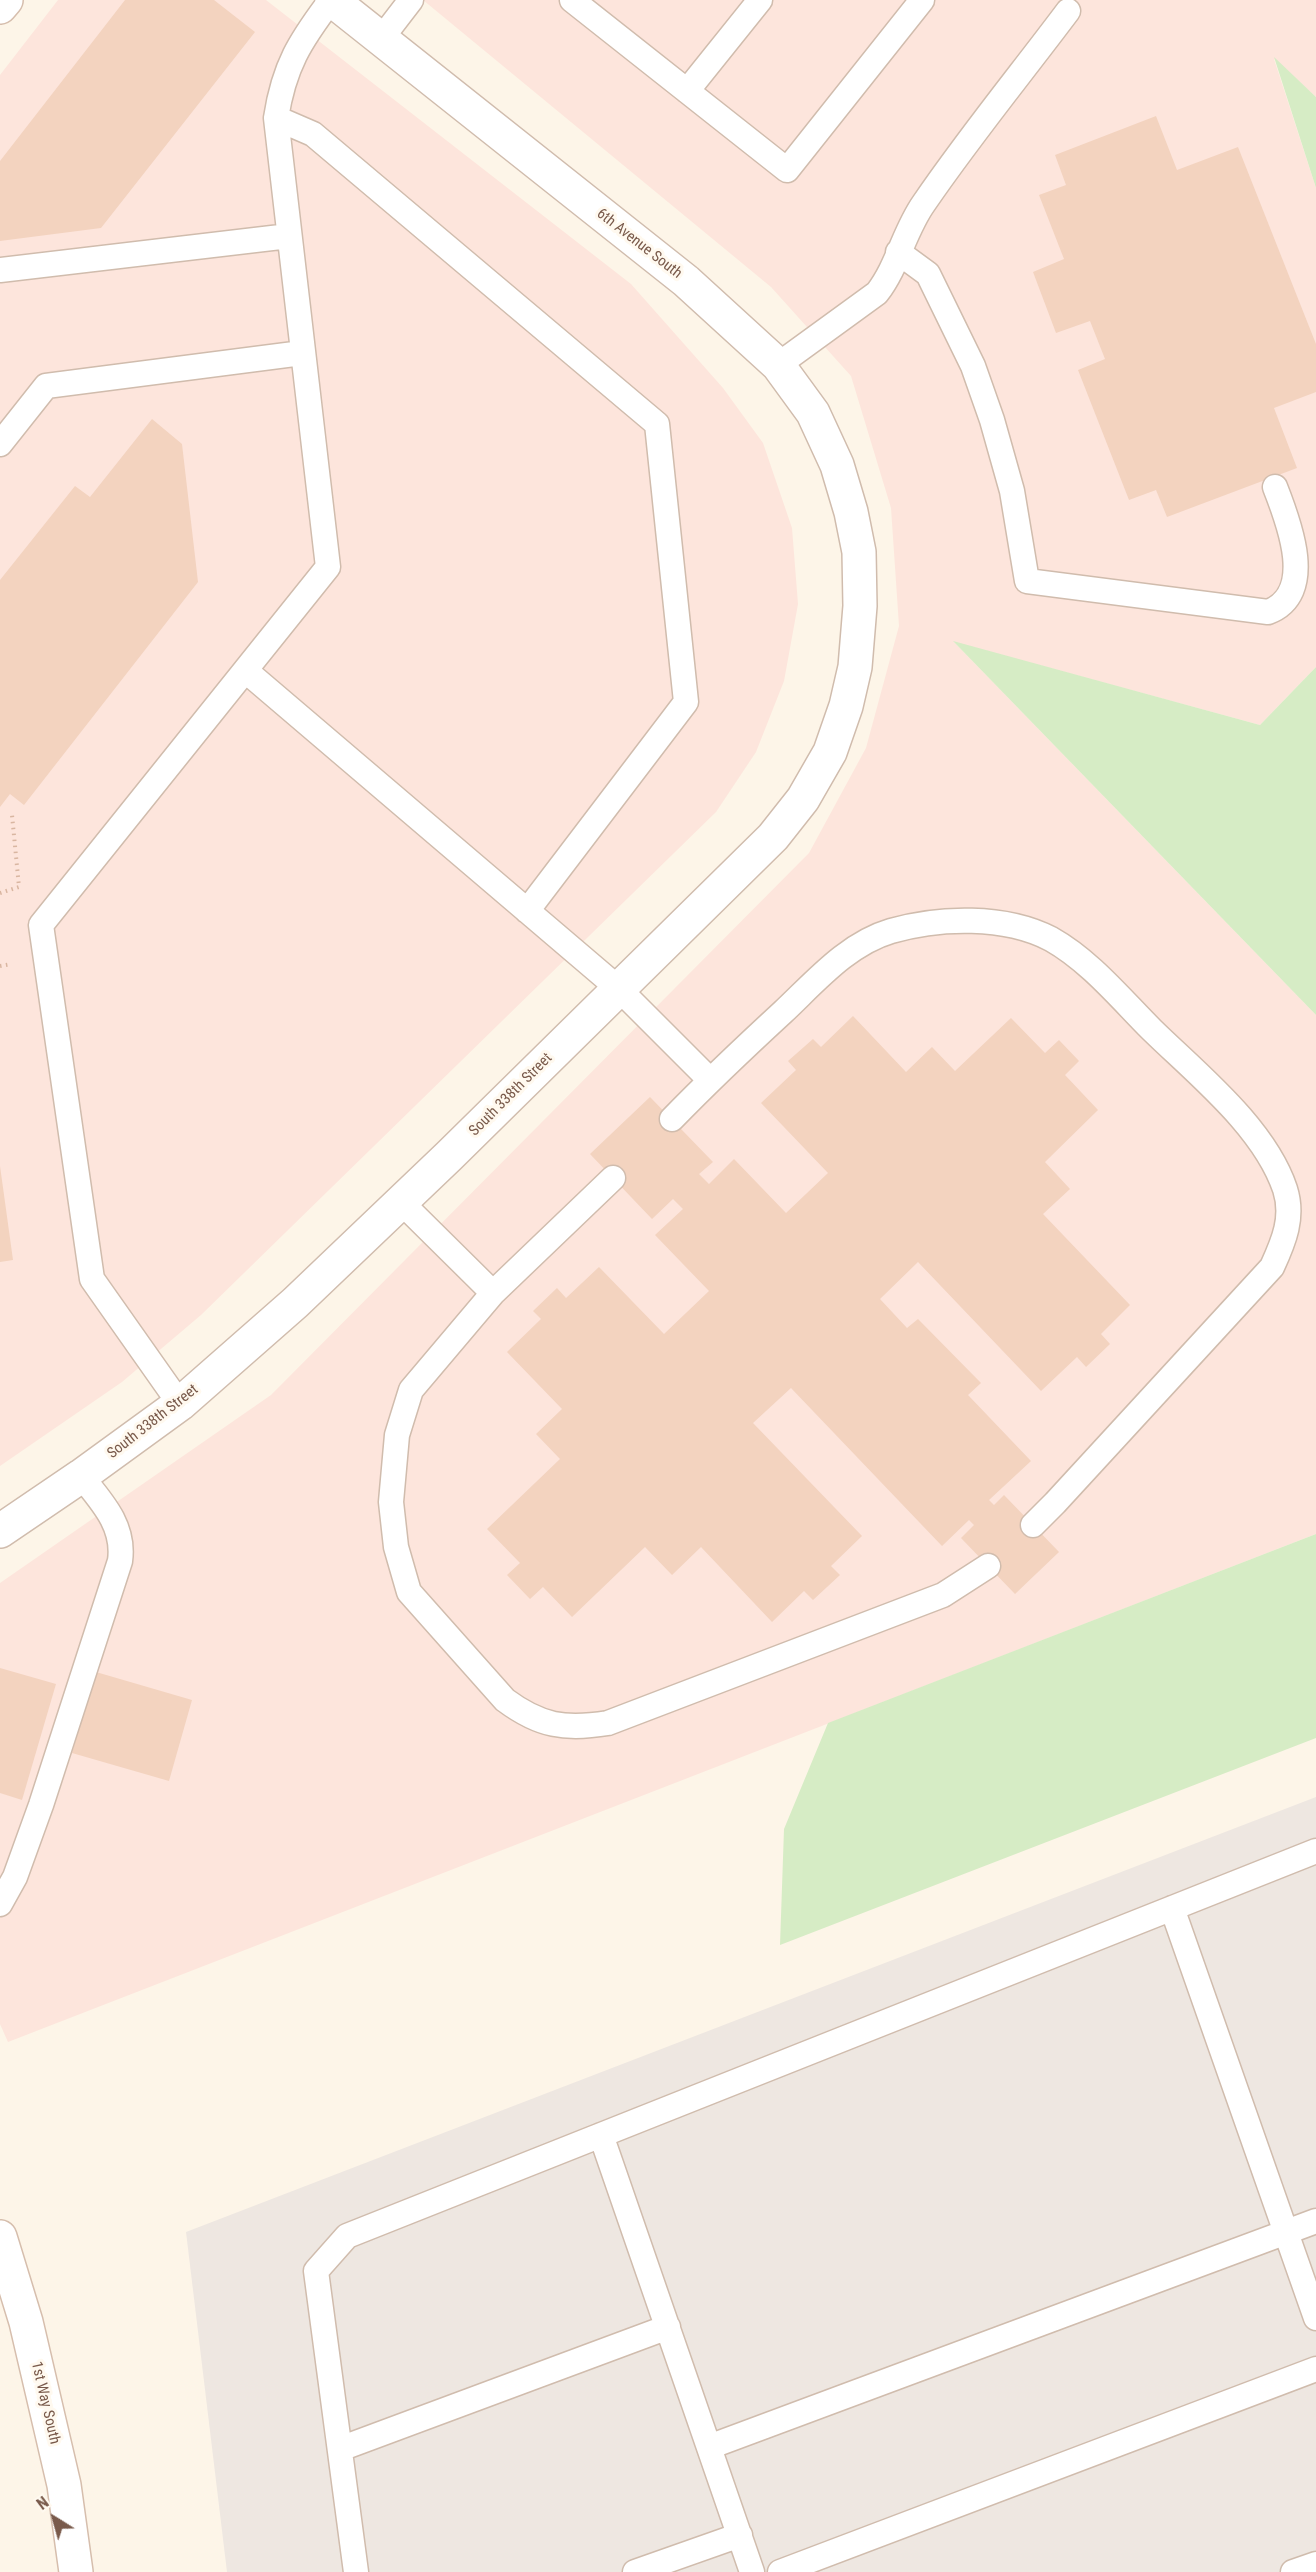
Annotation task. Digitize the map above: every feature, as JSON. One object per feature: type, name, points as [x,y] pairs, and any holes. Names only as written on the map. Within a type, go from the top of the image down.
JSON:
[{"type":"street","points":[[0,7],[6,0]]},
{"type":"street","name":"6th Avenue South","points":[[331,0],[686,281],[778,365],[813,413],[837,465],[851,512],[859,552]]},
{"type":"street","name":"South 338th Street","points":[[0,1531],[180,1404],[295,1303],[774,837],[803,799],[830,752],[846,706],[855,667],[860,606],[859,552]]},
{"type":"street","name":"1st Way South","points":[[0,2237],[26,2322],[64,2485],[76,2572]]},
{"type":"lane","points":[[180,1404],[92,1279],[41,925],[328,567],[276,118],[280,89],[290,62],[305,34],[331,0]]},
{"type":"lane","points":[[381,39],[411,0]]},
{"type":"lane","points":[[572,0],[787,170],[922,0]]},
{"type":"lane","points":[[687,91],[759,0]]},
{"type":"lane","points":[[778,365],[877,293],[886,282],[898,252],[922,205],[1068,11]]},
{"type":"lane","points":[[276,118],[313,134],[657,424],[686,702],[527,911]]},
{"type":"lane","points":[[0,270],[289,236]]},
{"type":"lane","points":[[898,252],[928,274],[973,366],[992,420],[1012,491],[1026,582],[1269,612],[1280,609],[1291,600],[1298,589],[1302,570],[1301,552],[1275,487]]},
{"type":"lane","points":[[0,444],[46,386],[302,353]]},
{"type":"lane","points":[[246,671],[619,989],[710,1080]]},
{"type":"lane","points":[[672,1119],[710,1080],[848,951],[890,931],[918,926],[991,922],[1024,928],[1050,939],[1084,962],[1244,1122],[1275,1169],[1285,1189],[1290,1213],[1285,1240],[1272,1267],[1033,1525]]},
{"type":"lane","points":[[613,1178],[493,1293],[411,1390],[398,1435],[392,1502],[396,1547],[409,1592],[505,1700],[520,1711],[550,1725],[568,1727],[608,1723],[943,1595],[988,1566]]},
{"type":"lane","points":[[401,1202],[493,1293]]},
{"type":"lane","points":[[0,1904],[15,1877],[41,1805],[120,1561],[122,1548],[116,1524],[106,1507],[81,1476]]},
{"type":"lane","points":[[356,2572],[316,2271],[347,2236],[1316,1851]]},
{"type":"lane","points":[[1172,1908],[1316,2318]]},
{"type":"lane","points":[[601,2136],[752,2572]]},
{"type":"lane","points":[[709,2447],[1316,2221]]},
{"type":"lane","points":[[340,2449],[668,2327]]},
{"type":"lane","points":[[780,2572],[1316,2369]]},
{"type":"lane","points":[[635,2572],[740,2535]]},
{"type":"lane","points":[[1293,2572],[1316,2564]]},
{"type":"path","points":[[0,893],[20,887],[12,815]]},
{"type":"shaded area","points":[[58,0],[266,0],[631,284],[723,388],[763,443],[792,528],[798,604],[784,681],[756,752],[716,812],[201,1315],[122,1382],[0,1466],[0,75]]},
{"type":"shaded area","points":[[423,0],[1316,0],[1316,97],[1274,59],[1316,188],[1316,667],[1260,725],[954,642],[1316,1015],[1316,1534],[8,2042],[0,2024],[0,1583],[271,1395],[809,853],[866,748],[899,626],[891,508],[851,376],[771,287]]},
{"type":"shaded area","points":[[1316,1797],[1316,2572],[227,2572],[186,2232]]},
{"type":"green space","points":[[1274,57],[1316,97],[1316,188]]},
{"type":"green space","points":[[953,641],[1260,725],[1316,667],[1316,1015]]},
{"type":"green space","points":[[1316,1534],[1316,1738],[780,1945],[784,1829],[828,1723]]},
{"type":"building","points":[[125,0],[214,0],[255,32],[101,228],[0,241],[0,161]]},
{"type":"building","points":[[1156,116],[1177,170],[1238,147],[1316,344],[1316,392],[1274,408],[1297,468],[1167,517],[1156,490],[1129,500],[1078,370],[1105,359],[1090,321],[1056,333],[1033,272],[1064,259],[1039,195],[1066,185],[1055,155]]},
{"type":"building","points":[[152,419],[182,444],[198,582],[24,805],[10,794],[0,807],[0,580],[75,486],[90,497]]},
{"type":"building","points":[[853,1016],[906,1072],[932,1047],[955,1071],[1011,1018],[1045,1053],[1059,1040],[1079,1061],[1065,1075],[1098,1110],[1045,1162],[1070,1189],[1043,1214],[1130,1305],[1101,1334],[1110,1344],[1086,1367],[1077,1357],[1041,1391],[918,1262],[880,1299],[907,1328],[918,1319],[981,1383],[968,1395],[1031,1461],[989,1500],[994,1505],[1004,1495],[1059,1552],[1015,1594],[961,1538],[974,1525],[969,1520],[942,1546],[791,1388],[753,1423],[862,1536],[831,1566],[840,1575],[813,1600],[804,1591],[772,1622],[701,1547],[672,1575],[645,1547],[572,1617],[543,1587],[530,1599],[507,1575],[520,1563],[487,1529],[560,1459],[536,1434],[562,1409],[507,1352],[541,1319],[533,1311],[557,1288],[566,1298],[599,1267],[664,1334],[709,1291],[655,1235],[683,1209],[673,1199],[652,1219],[590,1154],[650,1097],[713,1162],[699,1174],[709,1184],[734,1159],[786,1213],[828,1173],[761,1103],[796,1070],[788,1061],[813,1039],[821,1047]]},
{"type":"building","points":[[0,1166],[13,1260],[0,1262]]},
{"type":"building","points":[[0,1668],[56,1684],[22,1800],[0,1793]]},
{"type":"building","points":[[96,1672],[192,1700],[169,1781],[72,1753]]}]
